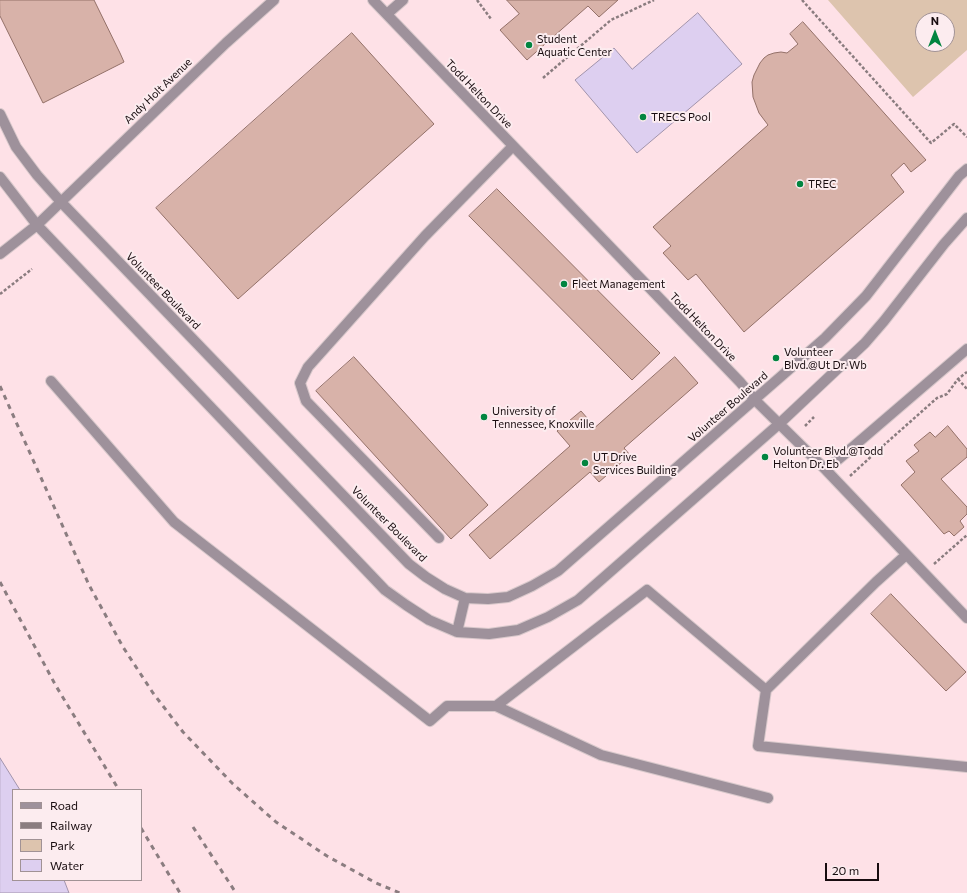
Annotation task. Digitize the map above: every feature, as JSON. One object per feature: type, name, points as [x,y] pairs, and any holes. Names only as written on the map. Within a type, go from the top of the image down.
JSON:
[{"type":"street","name":"Andy Holt Avenue","points":[[0,254],[37,226],[220,48],[274,0]]},
{"type":"street","name":"Todd Helton Drive","points":[[373,0],[734,376],[755,400],[826,470],[967,618]]},
{"type":"street","points":[[386,14],[403,0]]},
{"type":"street","name":"Volunteer Boulevard","points":[[0,114],[16,147],[61,202],[409,564],[445,589],[465,598],[488,599],[508,597],[532,586],[558,571],[825,338],[866,296],[959,176],[967,170]]},
{"type":"street","points":[[439,538],[306,401],[300,383],[308,367],[420,242],[513,146]]},
{"type":"street","points":[[0,177],[37,226],[385,590],[406,606],[429,620],[457,632],[489,634],[518,630],[548,617],[578,600],[779,424],[865,343],[944,244],[967,218]]},
{"type":"street","points":[[826,470],[967,349]]},
{"type":"street","points":[[51,381],[174,522],[430,721],[447,706],[496,706],[602,755],[768,798]]},
{"type":"street","points":[[906,554],[766,690],[758,746],[967,767]]},
{"type":"street","points":[[496,706],[647,590],[766,690]]},
{"type":"street","points":[[457,632],[465,598]]},
{"type":"path","points":[[477,0],[492,19]]},
{"type":"path","points":[[543,78],[611,20],[654,0]]},
{"type":"path","points":[[802,0],[931,143],[954,124],[967,136]]},
{"type":"path","points":[[0,294],[32,269]]},
{"type":"path","points":[[849,476],[937,398],[947,394],[958,379],[967,372]]},
{"type":"path","points":[[958,379],[967,389]]},
{"type":"path","points":[[805,426],[814,417]]},
{"type":"path","points":[[934,564],[967,535]]},
{"type":"shaded area","name":"University of Tennessee, Knoxville","points":[[0,0],[967,0],[967,893],[0,893]]},
{"type":"green space","points":[[828,0],[967,0],[967,50],[913,97]]},
{"type":"water","name":"TRECS Pool","points":[[698,13],[742,64],[637,153],[575,80],[614,48],[632,69]]},
{"type":"water","points":[[0,758],[19,789],[12,789],[12,881],[64,881],[69,893],[0,893]]},
{"type":"building","points":[[0,0],[94,0],[124,62],[43,103],[0,16]]},
{"type":"building","name":"Student Aquatic Center","points":[[507,0],[618,0],[599,17],[588,6],[527,60],[500,30],[519,14]]},
{"type":"building","name":"TREC","points":[[803,22],[926,160],[911,172],[904,163],[891,175],[904,192],[744,332],[696,274],[688,280],[663,253],[671,246],[653,227],[768,125],[759,113],[753,97],[752,82],[754,75],[760,63],[768,55],[781,52],[787,53],[798,44],[790,34]]},
{"type":"building","points":[[352,33],[434,124],[238,299],[156,208]]},
{"type":"building","name":"Fleet Management","points":[[497,189],[660,353],[632,380],[469,216]]},
{"type":"building","points":[[354,357],[488,505],[451,539],[316,391]]},
{"type":"building","name":"UT Drive Services Building","points":[[675,357],[698,383],[624,448],[630,455],[599,482],[590,472],[490,559],[469,535],[570,446],[557,431],[581,411],[595,427]]},
{"type":"building","points":[[948,426],[967,449],[967,457],[941,479],[967,507],[967,514],[960,521],[964,527],[954,536],[949,531],[944,534],[901,485],[915,472],[906,461],[919,451],[914,445],[930,432],[935,437]]},
{"type":"building","points":[[891,594],[966,672],[946,691],[871,614]]},
{"type":"railway","points":[[0,386],[89,585],[123,647],[153,693],[183,732],[233,784],[276,822],[327,856],[376,883],[400,893]]},
{"type":"railway","points":[[0,582],[56,686],[118,789]]},
{"type":"railway","points":[[193,827],[236,893]]},
{"type":"railway","points":[[142,830],[180,893]]},
{"type":"place","name":"Student Aquatic Center","points":[[529,45]]},
{"type":"place","name":"TRECS Pool","points":[[643,117]]},
{"type":"place","name":"TREC","points":[[800,184]]},
{"type":"place","name":"Fleet Management","points":[[564,284]]},
{"type":"place","name":"Volunteer Blvd.@Ut Dr. Wb","points":[[776,358]]},
{"type":"place","name":"University of Tennessee, Knoxville","points":[[484,417]]},
{"type":"place","name":"Volunteer Blvd.@Todd Helton Dr. Eb","points":[[765,457]]},
{"type":"place","name":"UT Drive Services Building","points":[[585,463]]}]
